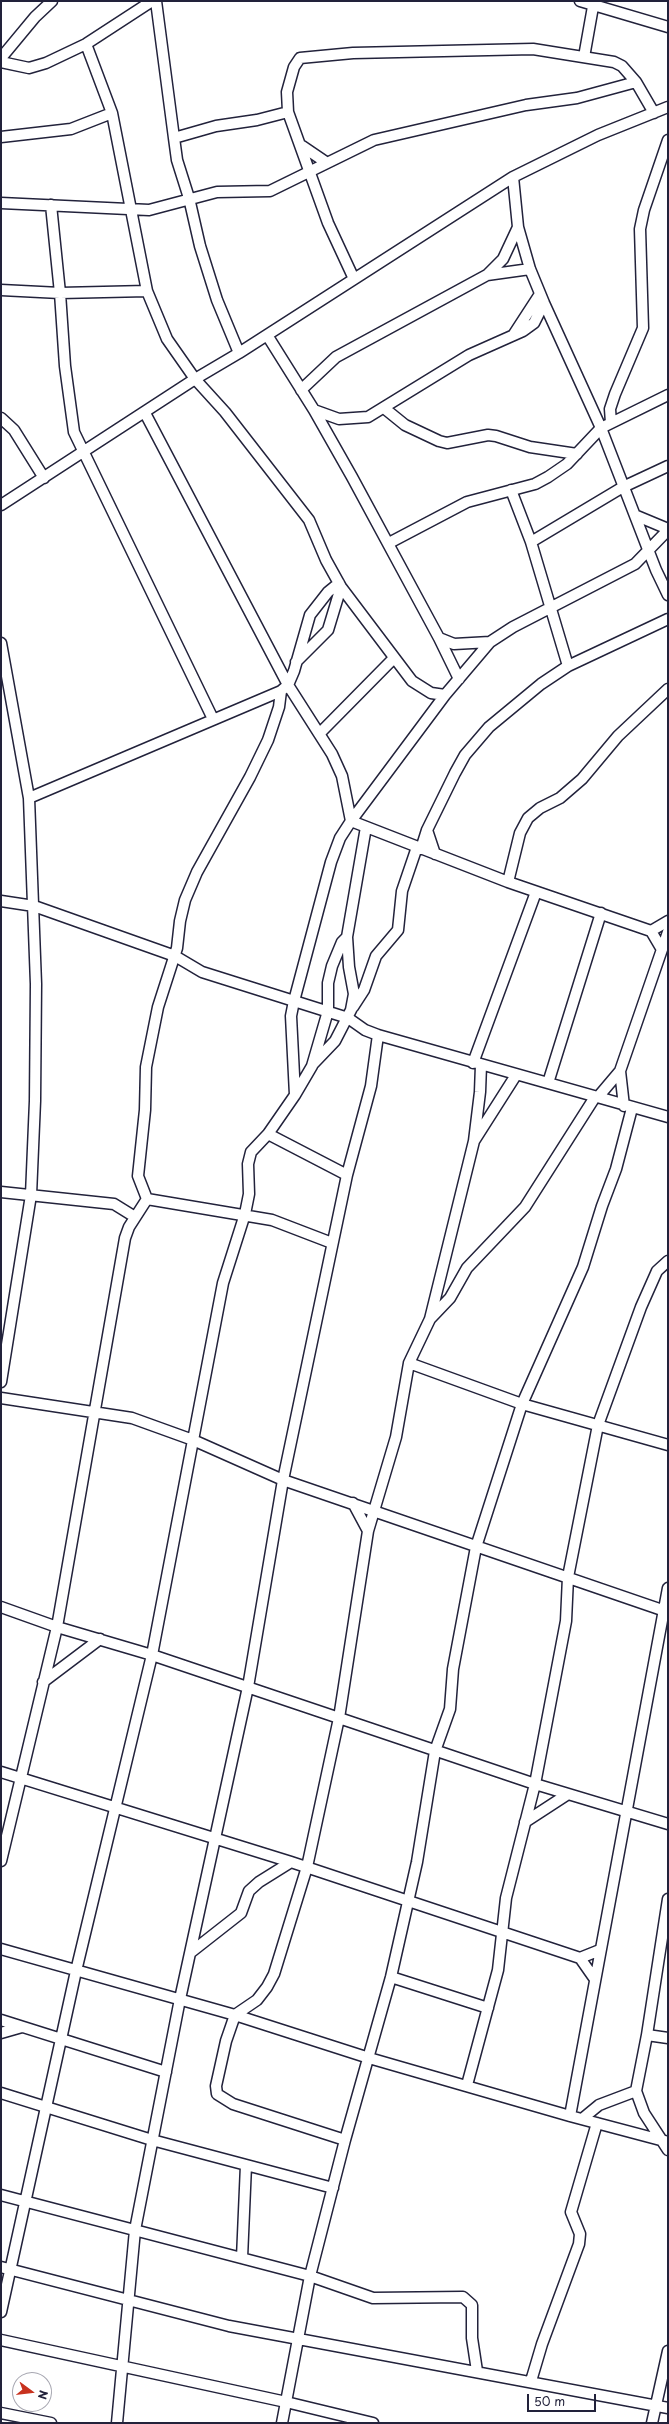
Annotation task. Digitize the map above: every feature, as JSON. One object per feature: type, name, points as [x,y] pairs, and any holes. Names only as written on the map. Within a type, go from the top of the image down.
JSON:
[{"type":"street","points":[[1,58],[35,17],[52,1]]},
{"type":"street","points":[[1,62],[29,68],[56,59],[86,44],[152,1]]},
{"type":"street","points":[[156,1],[177,160],[189,198],[200,246],[217,300],[239,353]]},
{"type":"street","points":[[580,1],[594,3],[668,27]]},
{"type":"street","points":[[584,57],[594,3]]},
{"type":"street","points":[[86,44],[112,113],[133,210],[147,291],[166,339],[195,379],[225,412],[309,520],[326,560],[340,585],[394,658],[419,687],[431,693],[445,695]]},
{"type":"street","points":[[354,279],[308,171],[302,146],[288,112],[287,92],[294,67],[300,58],[353,53],[533,50],[584,57],[614,62],[622,66],[636,82],[654,113]]},
{"type":"street","points":[[1,202],[133,210],[155,209],[189,198],[217,192],[270,191],[289,184],[308,171],[374,140],[526,105],[577,98],[636,82]]},
{"type":"street","points":[[1,505],[145,413],[195,379],[239,353],[513,177],[598,135],[668,107]]},
{"type":"street","points":[[174,138],[216,126],[257,120],[288,112]]},
{"type":"street","points":[[1,137],[71,129],[112,113]]},
{"type":"street","points":[[606,426],[615,394],[643,328],[640,229],[644,210],[668,140]]},
{"type":"street","points":[[302,146],[327,163]]},
{"type":"street","points":[[513,177],[518,227],[530,269],[542,298],[606,426],[623,487],[637,516],[649,551],[668,595]]},
{"type":"street","points":[[51,205],[60,293],[64,366],[73,424],[83,453],[213,718]]},
{"type":"street","points":[[301,390],[336,357],[487,275],[503,259],[518,227]]},
{"type":"street","points":[[487,275],[530,269]]},
{"type":"street","points":[[1,290],[60,293],[147,291]]},
{"type":"street","points":[[314,410],[334,418],[349,419],[368,417],[469,355],[514,334],[542,298]]},
{"type":"street","points":[[267,335],[314,410],[389,543],[459,679]]},
{"type":"street","points":[[389,543],[466,502],[535,484],[548,478],[567,464],[606,426],[668,395]]},
{"type":"street","points":[[384,408],[405,425],[439,441],[448,443],[488,435],[496,436],[530,447],[577,454]]},
{"type":"street","points":[[145,413],[284,688],[320,733],[342,776],[351,821]]},
{"type":"street","points":[[1,418],[14,430],[44,478]]},
{"type":"street","points":[[531,542],[623,487],[668,466]]},
{"type":"street","points":[[512,490],[531,542],[568,666]]},
{"type":"street","points":[[295,1095],[291,1016],[331,862],[340,838],[445,695],[490,642],[550,608],[635,564],[668,530],[637,516]]},
{"type":"street","points":[[296,662],[328,630],[340,585]]},
{"type":"street","points":[[147,1199],[138,1176],[145,1110],[146,1067],[158,1007],[175,956],[185,900],[197,872],[250,777],[268,740],[284,688],[296,662],[310,615],[328,592],[340,585]]},
{"type":"street","points":[[1,2312],[6,2268],[26,2201],[76,1971],[152,1655],[223,1282],[245,1214],[249,1194],[248,1164],[251,1152],[268,1134],[295,1095],[312,1066],[335,1041],[364,990],[376,956],[398,930],[402,891],[419,848],[455,773],[476,741],[489,727],[541,684],[568,666],[668,619]]},
{"type":"street","points":[[439,638],[454,644],[490,642]]},
{"type":"street","points":[[1,643],[29,798],[34,906],[35,1080],[31,1196],[1,1382]]},
{"type":"street","points":[[320,733],[394,658]]},
{"type":"street","points":[[29,798],[284,688]]},
{"type":"street","points":[[508,882],[520,833],[528,818],[540,808],[560,798],[582,780],[618,736],[668,689]]},
{"type":"street","points":[[351,821],[508,882],[651,931],[661,948]]},
{"type":"street","points":[[350,1014],[354,994],[349,967],[347,937],[366,827]]},
{"type":"street","points":[[427,830],[435,854]]},
{"type":"street","points":[[345,2140],[233,2104],[217,2094],[218,2078],[235,2015],[257,2000],[267,1987],[293,1917],[307,1867],[339,1718],[368,1531],[396,1437],[404,1383],[411,1359],[430,1319],[474,1141],[480,1092],[477,1064],[536,892]]},
{"type":"street","points":[[1,901],[34,906],[175,956],[202,972],[328,1011],[350,1014],[365,1030],[378,1035],[628,1107],[668,1117]]},
{"type":"street","points":[[548,1083],[601,913]]},
{"type":"street","points":[[651,931],[668,921]]},
{"type":"street","points":[[312,1066],[328,1011],[328,983],[332,966],[342,942],[347,937]]},
{"type":"street","points":[[430,1319],[450,1298],[468,1268],[525,1207],[596,1097],[620,1071],[661,948],[667,937]]},
{"type":"street","points":[[117,2423],[135,2230],[180,1999],[248,1687],[283,1480],[332,1243],[347,1176],[371,1086],[378,1035]]},
{"type":"street","points":[[282,2423],[310,2276],[345,2140],[391,1978],[407,1901],[417,1862],[435,1750],[450,1709],[454,1669],[476,1547],[522,1404],[583,1267],[602,1206],[616,1169],[628,1107],[620,1071]]},
{"type":"street","points":[[474,1141],[516,1075]]},
{"type":"street","points":[[268,1134],[347,1176]]},
{"type":"street","points":[[1,1192],[114,1204],[135,1217]]},
{"type":"street","points":[[147,1199],[245,1214],[272,1220],[332,1243]]},
{"type":"street","points":[[1,1861],[19,1778],[57,1627],[125,1238],[135,1217],[147,1199]]},
{"type":"street","points":[[467,2085],[488,2008],[504,1934],[506,1898],[535,1784],[566,1621],[568,1577],[598,1426],[641,1307],[658,1271],[668,1261]]},
{"type":"street","points":[[411,1359],[421,1368],[522,1404],[668,1446]]},
{"type":"street","points":[[1,1398],[95,1411],[132,1418],[193,1440],[283,1480],[666,1611]]},
{"type":"street","points":[[353,1503],[368,1531]]},
{"type":"street","points":[[570,2116],[625,1811],[666,1611],[668,1588]]},
{"type":"street","points":[[1,1607],[57,1627],[152,1655],[535,1784],[668,1824]]},
{"type":"street","points":[[43,1682],[100,1639]]},
{"type":"street","points":[[1,1772],[307,1867],[504,1934],[580,1958],[594,1978]]},
{"type":"street","points":[[525,1822],[568,1794]]},
{"type":"street","points":[[190,1953],[241,1913],[249,1891],[259,1882],[291,1862]]},
{"type":"street","points":[[668,1899],[664,1950],[636,2091],[644,2113],[666,2141],[668,2150]]},
{"type":"street","points":[[1,1949],[235,2015],[369,2058],[467,2085],[570,2116],[666,2141]]},
{"type":"street","points":[[580,1958],[600,1950]]},
{"type":"street","points":[[391,1978],[488,2008]]},
{"type":"street","points":[[1,2020],[22,2028],[166,2072]]},
{"type":"street","points":[[1,2033],[22,2028]]},
{"type":"street","points":[[647,2035],[668,2038]]},
{"type":"street","points":[[582,2119],[599,2105],[636,2091]]},
{"type":"street","points":[[1,2093],[152,2140],[333,2188]]},
{"type":"street","points":[[531,2381],[542,2344],[580,2244],[580,2234],[571,2212],[597,2123]]},
{"type":"street","points":[[242,2258],[246,2165]]},
{"type":"street","points":[[1,2195],[310,2276],[373,2298],[463,2297],[468,2299],[472,2305],[472,2338],[477,2371]]},
{"type":"street","points":[[6,2268],[229,2326],[299,2340],[531,2381],[668,2408]]},
{"type":"street","points":[[1,2340],[286,2402],[372,2423]]},
{"type":"street","points":[[652,2423],[668,2351]]},
{"type":"street","points":[[1,2413],[51,2423]]}]
